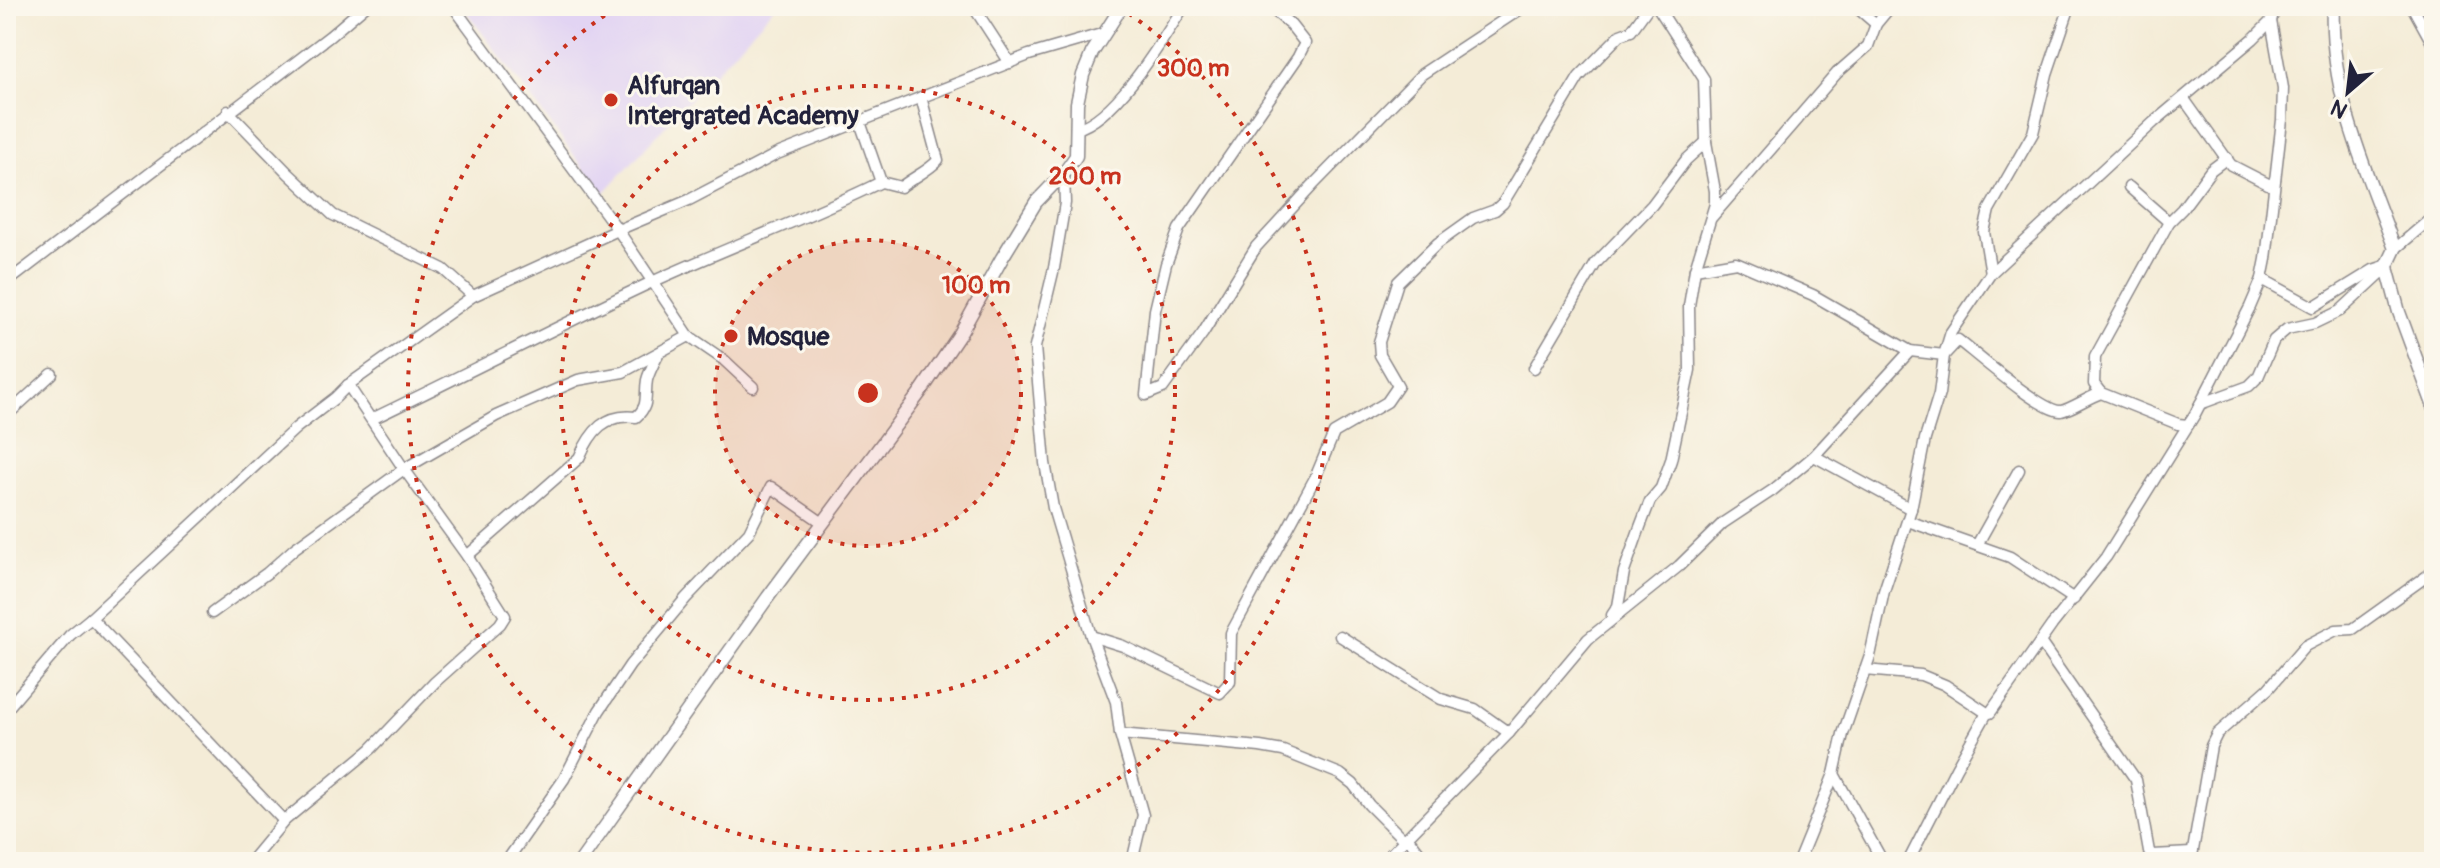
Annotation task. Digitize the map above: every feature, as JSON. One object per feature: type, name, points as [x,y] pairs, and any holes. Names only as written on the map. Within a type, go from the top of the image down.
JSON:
[{"type":"street","points":[[6,283],[365,6]]},
{"type":"street","points":[[453,6],[618,230],[689,336],[724,360],[753,387]]},
{"type":"street","points":[[973,6],[1010,63]]},
{"type":"street","points":[[580,862],[922,390],[961,332],[1036,202],[1076,156],[1077,103],[1083,75],[1092,53],[1122,6]]},
{"type":"street","points":[[1076,129],[1089,126],[1103,115],[1162,43],[1184,6]]},
{"type":"street","points":[[1269,6],[1290,24],[1305,43],[1179,229],[1166,264],[1155,310],[1146,395],[1163,388],[1203,333],[1256,247],[1313,185],[1422,74],[1521,6]]},
{"type":"street","points":[[1091,636],[1123,646],[1220,693],[1230,682],[1231,633],[1315,478],[1334,433],[1387,402],[1398,386],[1380,355],[1379,342],[1398,282],[1438,243],[1473,218],[1495,210],[1503,203],[1579,77],[1620,35],[1631,31],[1649,6]]},
{"type":"street","points":[[1608,623],[1618,606],[1624,572],[1650,501],[1661,488],[1671,460],[1690,370],[1689,306],[1695,269],[1715,204],[1706,142],[1704,79],[1657,6]]},
{"type":"street","points":[[1855,6],[1876,24]]},
{"type":"street","points":[[1709,221],[1837,73],[1868,46],[1876,24],[1891,6]]},
{"type":"street","points":[[1991,273],[1984,232],[1989,210],[2033,133],[2047,74],[2070,6]]},
{"type":"street","points":[[2227,158],[2211,170],[2169,222],[2095,357],[2094,384],[2101,393],[2178,424],[2188,425],[2240,330],[2262,279],[2276,177],[2283,88],[2271,21],[2275,6]]},
{"type":"street","points":[[2333,6],[2338,88],[2395,249]]},
{"type":"street","points":[[2412,6],[2434,46]]},
{"type":"street","points":[[1798,862],[1834,774],[1843,734],[1865,670],[1884,591],[1908,521],[1951,332],[1991,273],[2154,122],[2232,59],[2271,21]]},
{"type":"street","points":[[6,710],[70,635],[296,428],[348,385],[473,296],[689,200],[777,154],[1010,63],[1105,33]]},
{"type":"street","points":[[372,419],[652,282],[798,221],[881,182],[901,187],[938,160],[921,97]]},
{"type":"street","points":[[2184,99],[2231,165],[2272,186],[2276,177]]},
{"type":"street","points":[[228,111],[333,215],[443,269],[473,296]]},
{"type":"street","points":[[860,122],[881,182]]},
{"type":"street","points":[[1534,368],[1596,263],[1652,205],[1686,160],[1706,142]]},
{"type":"street","points":[[1064,173],[1065,203],[1054,268],[1035,347],[1045,463],[1053,508],[1091,636],[1116,702],[1120,734],[1143,815],[1132,862]]},
{"type":"street","points":[[2129,187],[2169,222]]},
{"type":"street","points":[[1908,862],[1987,713],[2106,557],[2197,409],[2249,386],[2258,377],[2274,340],[2287,329],[2315,323],[2340,311],[2388,268],[2395,249],[2432,221]]},
{"type":"street","points":[[1695,269],[1736,262],[1849,313],[1910,351],[1944,355]]},
{"type":"street","points":[[2262,279],[2313,307],[2373,270],[2388,268]]},
{"type":"street","points":[[2388,268],[2399,312],[2434,407]]},
{"type":"street","points":[[212,613],[404,469],[496,416],[578,380],[623,372],[689,336]]},
{"type":"street","points":[[1944,355],[1958,340],[2053,410],[2064,411],[2077,402],[2101,393]]},
{"type":"street","points":[[1383,862],[1509,733],[1588,639],[1679,566],[1723,523],[1773,490],[1814,456],[1910,351]]},
{"type":"street","points":[[467,556],[579,458],[589,436],[605,420],[636,417],[643,411],[647,402],[647,382],[658,355]]},
{"type":"street","points":[[6,416],[52,374]]},
{"type":"street","points":[[250,862],[284,821],[371,749],[435,682],[505,616],[348,385]]},
{"type":"street","points":[[1814,456],[1911,509]]},
{"type":"street","points":[[1977,545],[2019,470]]},
{"type":"street","points":[[506,862],[564,779],[599,711],[630,665],[686,598],[749,532],[771,487],[823,523]]},
{"type":"street","points":[[1908,521],[2010,557],[2074,599]]},
{"type":"street","points":[[2040,642],[2136,780],[2149,852],[2153,855],[2191,858],[2211,746],[2217,734],[2268,689],[2305,646],[2336,630],[2353,629],[2434,571]]},
{"type":"street","points":[[91,618],[284,821]]},
{"type":"street","points":[[1340,636],[1441,699],[1475,709],[1509,733]]},
{"type":"street","points":[[1865,670],[1921,675],[1945,685],[1987,713]]},
{"type":"street","points":[[1120,734],[1283,751],[1340,774],[1427,862]]},
{"type":"street","points":[[1834,774],[1883,862]]},
{"type":"street","points":[[2214,862],[2228,862]]},
{"type":"shaded area","name":"Alfurqan Intergrated Academy","points":[[462,6],[776,6],[603,194]]},
{"type":"place","name":"Alfurqan Intergrated Academy","points":[[611,100]]},
{"type":"place","name":"Mosque","points":[[731,336]]}]
